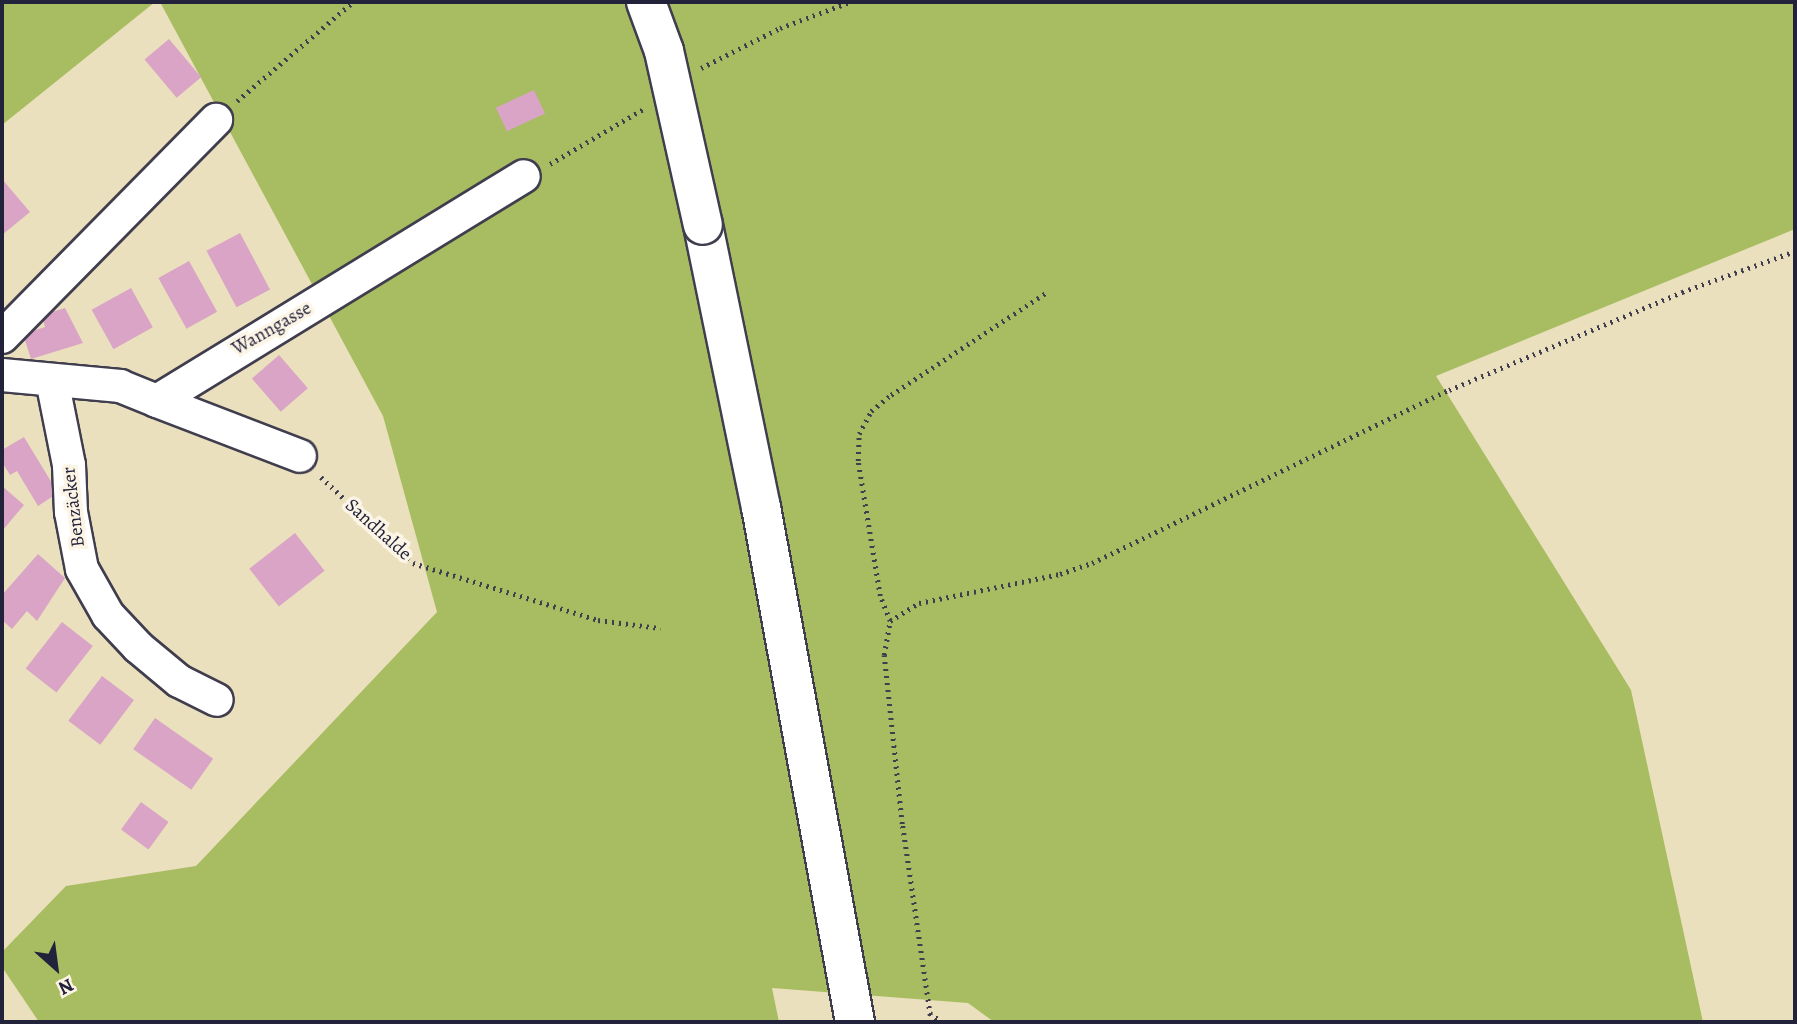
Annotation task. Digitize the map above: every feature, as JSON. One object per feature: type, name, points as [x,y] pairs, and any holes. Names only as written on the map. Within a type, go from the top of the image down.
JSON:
[{"type":"main road","points":[[646,2],[664,51],[761,507],[855,1022]]},
{"type":"street","points":[[2,337],[216,120]]},
{"type":"street","name":"Wanngasse","points":[[157,401],[524,176]]},
{"type":"street","points":[[2,375],[120,386],[300,456]]},
{"type":"street","name":"Benzäcker","points":[[51,380],[69,465],[71,512],[82,569],[108,615],[138,647],[179,681],[218,700]]},
{"type":"path","points":[[216,120],[353,2]]},
{"type":"path","points":[[890,621],[919,603],[1060,574],[1092,563],[1449,390],[1682,292],[1795,251]]},
{"type":"path","points":[[931,1022],[902,824],[886,668],[890,621],[880,596],[858,461],[863,422],[891,395],[1047,292]]},
{"type":"path","name":"Sandhalde","points":[[300,456],[413,563],[598,620],[660,628]]},
{"type":"path","points":[[930,1013],[942,1022]]},
{"type":"green space","points":[[2,2],[155,2],[2,125]]},
{"type":"green space","points":[[160,2],[1795,2],[1795,229],[1436,376],[1631,690],[1703,1022],[994,1022],[968,1003],[772,988],[779,1022],[39,1022],[2,967],[2,952],[66,886],[196,866],[437,612],[383,416]]},
{"type":"building","points":[[169,39],[201,77],[177,98],[144,60]]},
{"type":"building","points":[[534,90],[545,114],[507,131],[496,108]]},
{"type":"building","points":[[2,179],[30,212],[2,235]]},
{"type":"building","points":[[240,233],[270,290],[236,307],[206,251]]},
{"type":"building","points":[[189,261],[217,312],[187,329],[158,278]]},
{"type":"building","points":[[131,288],[153,327],[113,349],[92,310]]},
{"type":"building","points":[[65,308],[83,343],[31,359],[23,334],[45,327],[42,315]]},
{"type":"building","points":[[279,355],[308,388],[281,412],[252,379]]},
{"type":"building","points":[[24,437],[58,493],[38,506],[17,471],[10,475],[2,462],[2,450]]},
{"type":"building","points":[[2,486],[24,505],[2,531]]},
{"type":"building","points":[[295,533],[325,571],[279,607],[249,569]]},
{"type":"building","points":[[38,554],[65,578],[37,621],[27,611],[12,629],[2,620],[2,595]]},
{"type":"building","points":[[62,622],[93,646],[56,693],[26,668]]},
{"type":"building","points":[[102,676],[134,700],[100,745],[68,721]]},
{"type":"building","points":[[155,718],[213,759],[191,790],[133,749]]},
{"type":"building","points":[[141,802],[169,822],[149,849],[121,830]]}]
